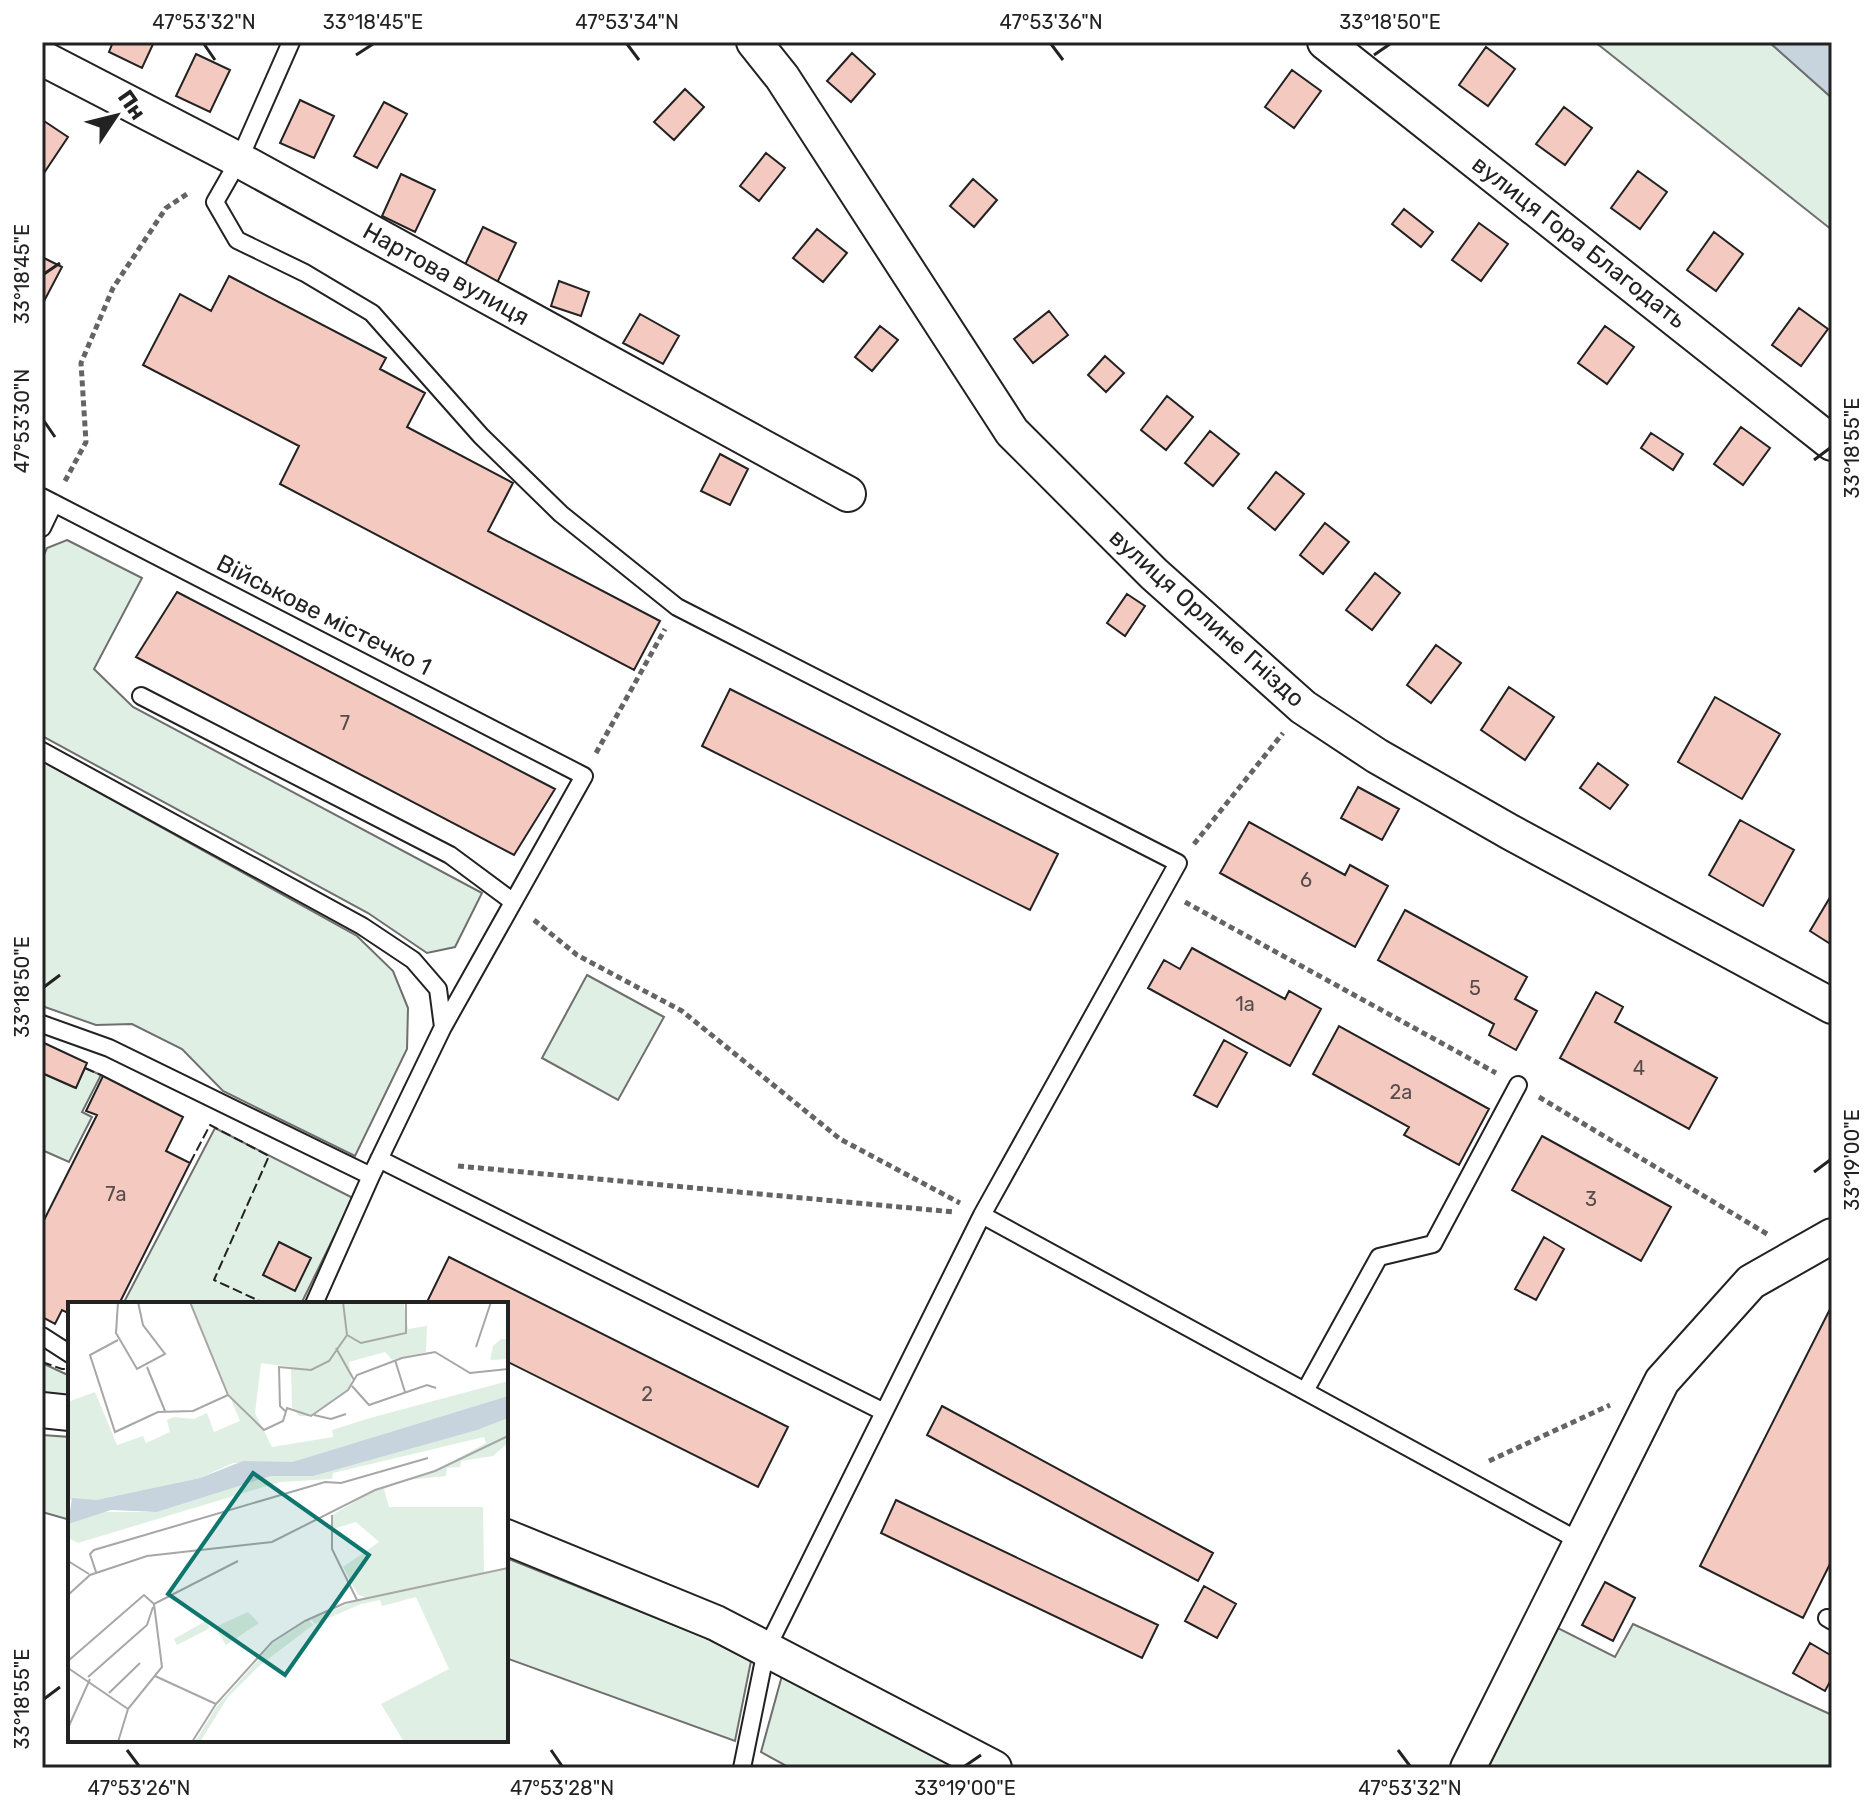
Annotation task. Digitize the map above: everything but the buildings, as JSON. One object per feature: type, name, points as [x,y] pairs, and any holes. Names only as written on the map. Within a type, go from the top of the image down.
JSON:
[{"type":"street","name":"вулиця Орлине Гніздо","points":[[754,42],[790,90],[1012,432],[1154,574],[1303,707],[1377,756],[1510,832],[1832,1006]]},
{"type":"street","name":"вулиця Гора Благодать","points":[[1325,42],[1832,443]]},
{"type":"street","name":"Нартова вулиця","points":[[42,58],[239,160],[848,494]]},
{"type":"street","points":[[1468,1768],[1662,1381],[1751,1282],[1832,1236]]},
{"type":"street","points":[[42,1410],[68,1413]]},
{"type":"street","points":[[508,1538],[716,1623],[994,1768]]},
{"type":"lane","points":[[291,42],[239,160],[215,202],[237,240],[305,273],[372,313],[481,436],[561,514],[677,607],[1178,863],[982,1215],[766,1650],[742,1768]]},
{"type":"lane","points":[[42,528],[48,500]]},
{"type":"lane","name":"Військове містечко 1","points":[[48,500],[584,776]]},
{"type":"lane","points":[[141,696],[450,855],[512,901]]},
{"type":"lane","points":[[42,751],[362,926],[413,960],[438,989],[443,1027]]},
{"type":"lane","points":[[315,1302],[443,1027],[584,776]]},
{"type":"lane","points":[[42,1024],[109,1048],[371,1176]]},
{"type":"lane","points":[[1305,1391],[1379,1257],[1433,1244],[1518,1085]]},
{"type":"lane","points":[[379,1159],[884,1412]]},
{"type":"lane","points":[[982,1215],[1581,1542]]},
{"type":"lane","points":[[42,1336],[68,1353]]},
{"type":"path","points":[[48,500],[86,442],[81,363],[113,288],[166,208],[239,160]]},
{"type":"path","points":[[584,776],[677,607]]},
{"type":"path","points":[[1178,863],[1303,707]]},
{"type":"path","points":[[1163,890],[1518,1085],[1800,1253]]},
{"type":"path","points":[[512,901],[577,955],[682,1011],[840,1139],[982,1215]]},
{"type":"path","points":[[443,1165],[982,1215]]},
{"type":"path","points":[[1459,1475],[1662,1381]]},
{"type":"green space","points":[[1595,42],[1769,42],[1832,98],[1832,230]]},
{"type":"green space","points":[[67,540],[142,578],[94,669],[133,707],[482,893],[455,947],[427,953],[368,913],[42,736],[42,559],[47,548]]},
{"type":"green space","points":[[42,761],[357,936],[393,971],[408,1008],[407,1049],[355,1156],[223,1091],[182,1049],[132,1024],[96,1025],[42,1006]]},
{"type":"green space","points":[[587,975],[664,1017],[618,1100],[542,1058]]},
{"type":"green space","points":[[85,1068],[101,1075],[82,1112],[92,1117],[69,1162],[42,1150],[42,1073],[75,1088]]},
{"type":"green space","points":[[215,1128],[353,1198],[302,1302],[124,1302]]},
{"type":"green space","points":[[42,1363],[68,1375],[68,1399],[42,1394]]},
{"type":"green space","points":[[42,1435],[68,1437],[68,1519],[42,1512]]},
{"type":"green space","points":[[508,1559],[704,1637],[751,1661],[735,1741],[508,1659]]},
{"type":"green space","points":[[1633,1624],[1832,1715],[1832,1768],[1487,1768],[1558,1628],[1615,1657]]},
{"type":"green space","points":[[783,1672],[964,1768],[790,1768],[761,1752]]},
{"type":"shaded area","points":[[1769,42],[1832,42],[1832,98]]},
{"type":"fence","points":[[85,1068],[103,1076]]},
{"type":"fence","points":[[190,1163],[210,1125],[269,1156],[214,1280],[262,1302]]},
{"type":"fence","points":[[42,1362],[68,1369]]}]
